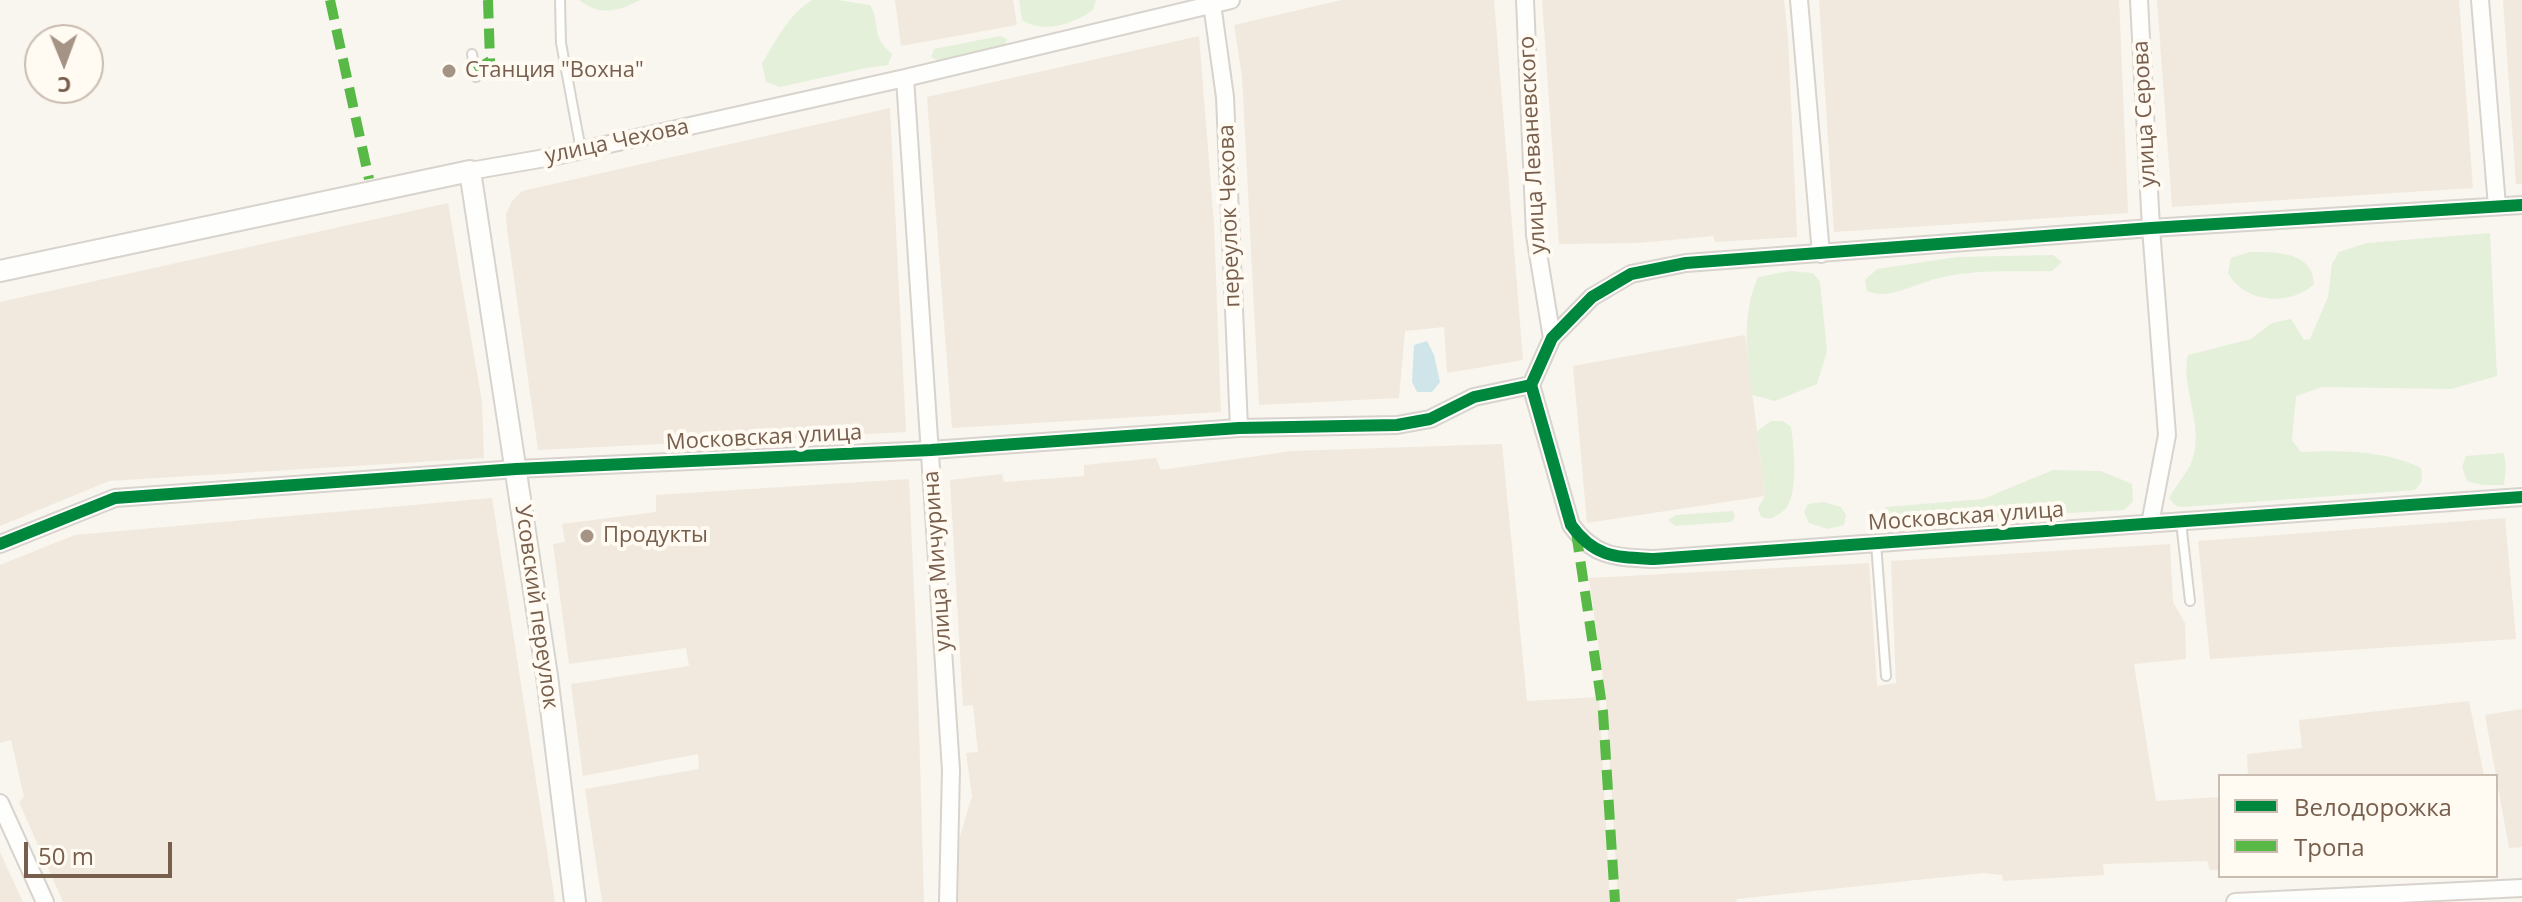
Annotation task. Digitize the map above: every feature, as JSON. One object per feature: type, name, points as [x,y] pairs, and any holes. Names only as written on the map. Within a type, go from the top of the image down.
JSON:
[{"type":"street","name":"улица Чехова","points":[[0,271],[581,150],[905,78],[1231,0]]},
{"type":"street","name":"улица Леваневского","points":[[1525,0],[1535,235],[1552,338]]},
{"type":"street","points":[[1799,0],[1821,254]]},
{"type":"street","name":"улица Серова","points":[[2139,0],[2151,228],[2167,435],[2150,524]]},
{"type":"street","points":[[2480,0],[2497,206]]},
{"type":"street","name":"переулок Чехова","points":[[1212,4],[1225,97],[1239,428]]},
{"type":"street","name":"улица Мичурина","points":[[905,78],[951,770],[948,902]]},
{"type":"street","name":"Усовский переулок","points":[[470,171],[547,676],[575,902]]},
{"type":"street","points":[[1531,385],[1552,338],[1592,297],[1631,274],[1686,263],[2151,228],[2522,205]]},
{"type":"street","name":"Московская улица","points":[[0,544],[115,498],[516,469],[931,450],[1239,428],[1397,425],[1430,419],[1474,397],[1531,385],[1571,525],[1585,544],[1613,557],[1654,559],[2522,497]]},
{"type":"street","points":[[0,803],[45,902]]},
{"type":"street","points":[[2235,902],[2522,888]]},
{"type":"lane","points":[[560,0],[561,43],[581,150]]},
{"type":"lane","points":[[472,54],[476,77]]},
{"type":"lane","points":[[2181,522],[2190,601]]},
{"type":"lane","points":[[1876,543],[1886,676]]},
{"type":"shaded area","points":[[895,0],[1013,0],[1017,25],[901,46]]},
{"type":"shaded area","points":[[1342,0],[1494,0],[1523,360],[1447,373],[1444,327],[1405,331],[1399,398],[1259,405],[1242,76],[1234,25]]},
{"type":"shaded area","points":[[1542,0],[1784,0],[1797,237],[1715,242],[1713,236],[1638,243],[1559,244]]},
{"type":"shaded area","points":[[1819,0],[2119,0],[2128,213],[1834,232]]},
{"type":"shaded area","points":[[2157,0],[2459,0],[2473,188],[2172,207]]},
{"type":"shaded area","points":[[2503,0],[2522,0],[2522,184],[2516,184]]},
{"type":"shaded area","points":[[1199,36],[1214,224],[1221,412],[952,428],[927,97]]},
{"type":"shaded area","points":[[890,108],[906,432],[538,450],[506,214],[512,201],[522,191]]},
{"type":"shaded area","points":[[448,203],[482,402],[484,458],[109,481],[0,526],[0,302]]},
{"type":"shaded area","points":[[1745,335],[1765,496],[1587,523],[1573,366]]},
{"type":"shaded area","points":[[1427,341],[1434,355],[1440,382],[1432,392],[1417,392],[1412,382],[1414,345]]},
{"type":"shaded area","points":[[1502,444],[1527,701],[1599,697],[1610,902],[958,902],[957,846],[972,796],[966,753],[978,752],[973,705],[963,706],[950,480],[1002,474],[1004,482],[1084,476],[1084,465],[1156,458],[1161,470],[1292,451]]},
{"type":"shaded area","points":[[909,479],[924,902],[602,902],[585,789],[699,769],[698,754],[583,776],[571,684],[689,666],[686,648],[569,664],[553,544],[565,542],[562,524],[656,512],[656,495]]},
{"type":"shaded area","points":[[492,498],[555,902],[63,902],[19,802],[24,797],[11,740],[0,743],[0,565],[75,535]]},
{"type":"shaded area","points":[[2505,518],[2516,639],[2210,659],[2198,541]]},
{"type":"shaded area","points":[[2170,544],[2173,602],[2185,623],[2186,659],[2134,664],[2156,801],[2218,797],[2218,870],[2210,870],[2207,861],[2103,864],[2104,875],[2003,881],[2002,875],[1983,873],[1737,899],[1736,902],[1618,902],[1606,699],[1589,578],[1869,563],[1877,686],[1896,683],[1891,561]]},
{"type":"shaded area","points":[[2469,701],[2484,774],[2248,774],[2247,754],[2302,748],[2299,720]]},
{"type":"shaded area","points":[[2522,709],[2522,847],[2509,848],[2485,715]]},
{"type":"shaded area","points":[[0,852],[23,902],[0,902]]},
{"type":"green space","points":[[579,0],[640,0],[624,7],[601,10]]},
{"type":"green space","points":[[812,0],[870,5],[878,35],[892,54],[888,65],[780,87],[766,82],[762,64],[790,21]]},
{"type":"green space","points":[[1019,0],[1096,0],[1093,10],[1085,15],[1049,27],[1022,20]]},
{"type":"green space","points":[[1000,36],[1007,39],[1004,46],[937,60],[931,57],[934,49]]},
{"type":"green space","points":[[2490,233],[2497,376],[2451,389],[2322,387],[2296,396],[2292,440],[2301,452],[2362,452],[2407,462],[2421,468],[2422,481],[2415,490],[2183,507],[2176,506],[2169,498],[2190,466],[2195,447],[2196,434],[2186,368],[2188,355],[2251,339],[2272,323],[2291,319],[2304,340],[2310,339],[2328,297],[2332,264],[2339,252],[2367,243]]},
{"type":"green space","points":[[2249,252],[2281,253],[2300,259],[2312,273],[2314,284],[2293,296],[2280,299],[2256,296],[2245,291],[2228,273],[2231,258]]},
{"type":"green space","points":[[2053,255],[2062,262],[2052,271],[1953,275],[1884,294],[1867,291],[1865,280],[1877,269],[1957,257]]},
{"type":"green space","points":[[1790,271],[1813,273],[1820,282],[1827,351],[1817,384],[1775,401],[1752,395],[1747,321],[1758,277]]},
{"type":"green space","points":[[1771,421],[1783,421],[1791,427],[1794,468],[1793,490],[1787,507],[1771,519],[1761,517],[1758,508],[1765,496],[1757,431]]},
{"type":"green space","points":[[2504,453],[2504,485],[2467,481],[2462,467],[2466,456]]},
{"type":"green space","points":[[2053,470],[2101,471],[2132,484],[2133,501],[2124,510],[1892,523],[1884,519],[1885,507],[1983,499]]},
{"type":"green space","points":[[1824,502],[1841,507],[1846,515],[1844,525],[1828,529],[1809,523],[1804,512],[1808,504]]},
{"type":"green space","points":[[1733,511],[1735,517],[1731,522],[1675,526],[1668,520],[1676,515]]},
{"type":"marked path","points":[[330,0],[369,179]]},
{"type":"marked path","points":[[475,70],[490,61],[488,0]]},
{"type":"marked path","points":[[1576,532],[1603,712],[1615,902]]},
{"type":"cycle path","points":[[2522,205],[2151,228],[1686,263],[1631,274],[1592,297],[1552,338],[1531,385],[1571,525],[1598,550],[1628,557],[1654,559],[2522,497]]},
{"type":"cycle path","points":[[0,544],[115,498],[516,469],[931,450],[1239,428],[1397,425],[1430,419],[1474,397],[1531,385]]},
{"type":"place","name":"Станция \"Вохна\"","points":[[449,71]]},
{"type":"place","name":"Продукты","points":[[587,536]]}]
